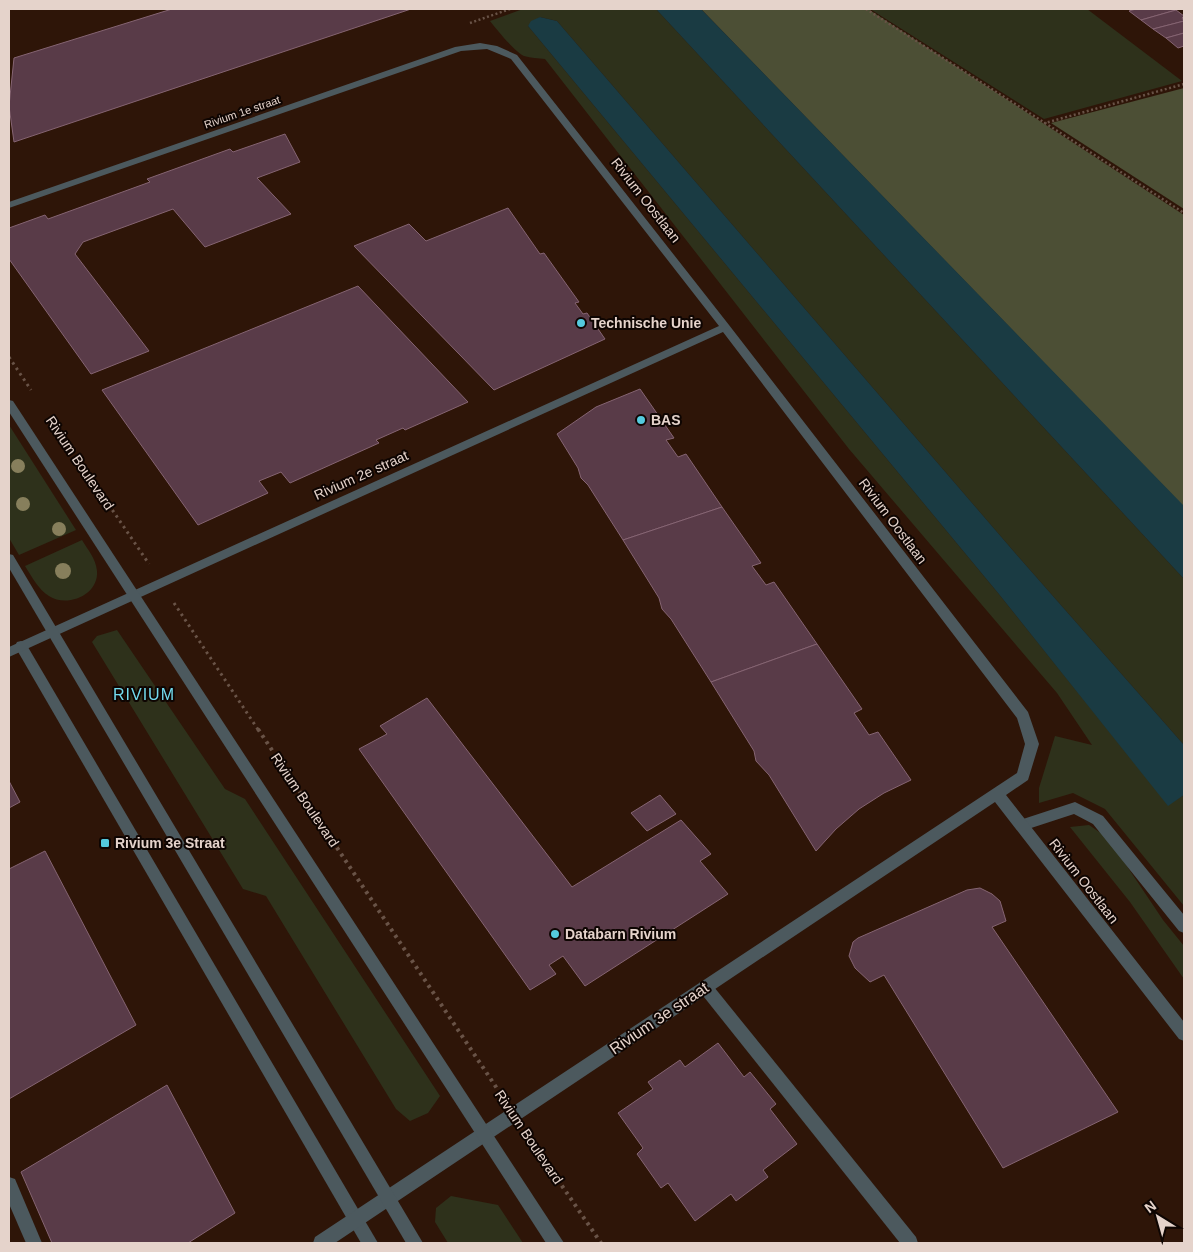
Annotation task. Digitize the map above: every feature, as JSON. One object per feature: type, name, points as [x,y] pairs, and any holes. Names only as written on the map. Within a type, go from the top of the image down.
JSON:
[{"type":"street","name":"Rivium 1e straat","points":[[9,205],[449,52],[467,47],[483,46]]},
{"type":"street","name":"Rivium Oostlaan","points":[[483,46],[500,49],[514,57],[725,327],[1023,716],[1032,744],[1023,776],[997,794],[1184,1034]]},
{"type":"street","name":"Rivium 2e straat","points":[[15,649],[725,327]]},
{"type":"street","name":"Rivium Boulevard","points":[[9,404],[135,594],[484,1135],[556,1243]]},
{"type":"street","points":[[9,558],[415,1243]]},
{"type":"street","points":[[15,649],[370,1243]]},
{"type":"street","name":"Rivium 3e straat","points":[[321,1243],[997,794]]},
{"type":"street","points":[[1022,825],[1075,808],[1098,820],[1184,926]]},
{"type":"street","points":[[705,987],[910,1243]]},
{"type":"street","points":[[9,1185],[34,1243]]},
{"type":"path","points":[[866,9],[1184,213]]},
{"type":"path","points":[[1044,122],[1184,84]]},
{"type":"path","points":[[9,357],[36,397]]},
{"type":"path","name":"Rivium Boulevard","points":[[52,421],[601,1243]]},
{"type":"green space","points":[[523,9],[656,9],[1184,579],[1184,745],[1016,554],[557,21],[540,17],[528,26],[998,593],[1168,805],[1184,795],[1184,906],[1105,809],[1073,793],[1039,803],[1039,788],[1055,736],[1092,745],[1057,693],[849,449],[545,59],[527,57],[520,54],[490,21]]},
{"type":"green space","points":[[701,9],[868,9],[1184,215],[1184,507]]},
{"type":"green space","points":[[870,9],[1087,9],[1182,81],[1044,119]]},
{"type":"green space","points":[[1184,88],[1184,209],[1051,123]]},
{"type":"green space","points":[[9,425],[76,530],[19,555],[9,538]]},
{"type":"green space","points":[[82,540],[95,562],[97,571],[93,587],[87,593],[73,600],[64,601],[49,596],[38,586],[25,566]]},
{"type":"green space","points":[[117,630],[225,789],[245,799],[440,1096],[428,1113],[410,1121],[396,1109],[266,896],[243,889],[92,642],[97,636]]},
{"type":"green space","points":[[1089,825],[1108,838],[1163,920],[1184,946],[1184,979],[1130,902],[1070,827]]},
{"type":"green space","points":[[451,1196],[498,1205],[523,1243],[448,1243],[435,1222],[436,1208]]},
{"type":"water","points":[[656,9],[701,9],[1184,506],[1184,579]]},
{"type":"water","points":[[540,17],[557,21],[1016,554],[1184,745],[1184,795],[1168,806],[998,593],[528,26],[531,21]]},
{"type":"building","points":[[172,9],[411,9],[14,142],[9,106],[14,58]]},
{"type":"building","points":[[1136,9],[1176,10],[1141,20],[1129,11]]},
{"type":"building","points":[[1176,10],[1184,16],[1182,18],[1184,21],[1153,29],[1141,20]]},
{"type":"building","points":[[1184,21],[1184,33],[1166,38],[1153,29]]},
{"type":"building","points":[[1184,33],[1184,46],[1178,48],[1166,38]]},
{"type":"building","points":[[285,134],[300,162],[257,178],[291,214],[205,247],[173,209],[83,242],[75,254],[149,351],[91,374],[9,259],[9,228],[45,215],[48,219],[150,182],[147,179],[230,149],[233,152]]},
{"type":"building","points":[[508,208],[540,254],[544,253],[579,302],[575,303],[583,314],[587,313],[605,339],[494,390],[354,246],[409,224],[426,241]]},
{"type":"building","points":[[358,286],[468,402],[405,430],[403,428],[376,440],[379,443],[290,483],[281,472],[259,481],[268,493],[198,525],[102,390]]},
{"type":"building","points":[[640,389],[674,438],[666,440],[678,457],[686,454],[722,507],[623,540],[588,485],[581,478],[578,468],[557,434],[596,407]]},
{"type":"building","points":[[722,507],[761,563],[752,566],[766,585],[774,582],[817,644],[711,682],[671,619],[662,609],[659,598],[623,540]]},
{"type":"building","points":[[817,644],[862,709],[854,713],[869,735],[878,732],[911,780],[884,793],[859,809],[836,829],[816,851],[769,775],[756,761],[754,751],[711,682]]},
{"type":"building","points":[[427,698],[572,887],[681,820],[711,854],[700,861],[728,894],[585,986],[563,956],[549,965],[556,974],[530,990],[359,749],[387,734],[380,726]]},
{"type":"building","points":[[9,781],[20,802],[9,808]]},
{"type":"building","points":[[660,795],[676,814],[647,831],[631,813]]},
{"type":"building","points":[[45,851],[136,1025],[9,1099],[9,869]]},
{"type":"building","points":[[980,888],[992,894],[1000,901],[1006,921],[992,927],[1118,1112],[1003,1168],[884,975],[870,982],[855,968],[849,956],[853,942],[858,938],[967,890]]},
{"type":"building","points":[[718,1043],[744,1077],[750,1072],[776,1104],[770,1109],[797,1144],[763,1170],[768,1177],[736,1201],[731,1194],[695,1221],[668,1183],[661,1188],[637,1154],[643,1148],[618,1113],[653,1089],[648,1082],[680,1060],[685,1067]]},
{"type":"building","points":[[167,1085],[235,1213],[188,1243],[52,1243],[21,1172]]},
{"type":"place","name":"Technische Unie","points":[[581,323]]},
{"type":"place","name":"BAS","points":[[641,420]]},
{"type":"place","name":"Rivium 3e Straat","points":[[105,843]]},
{"type":"place","name":"Databarn Rivium","points":[[555,934]]},
{"type":"district","name":"RIVIUM","points":[[144,694]]}]
